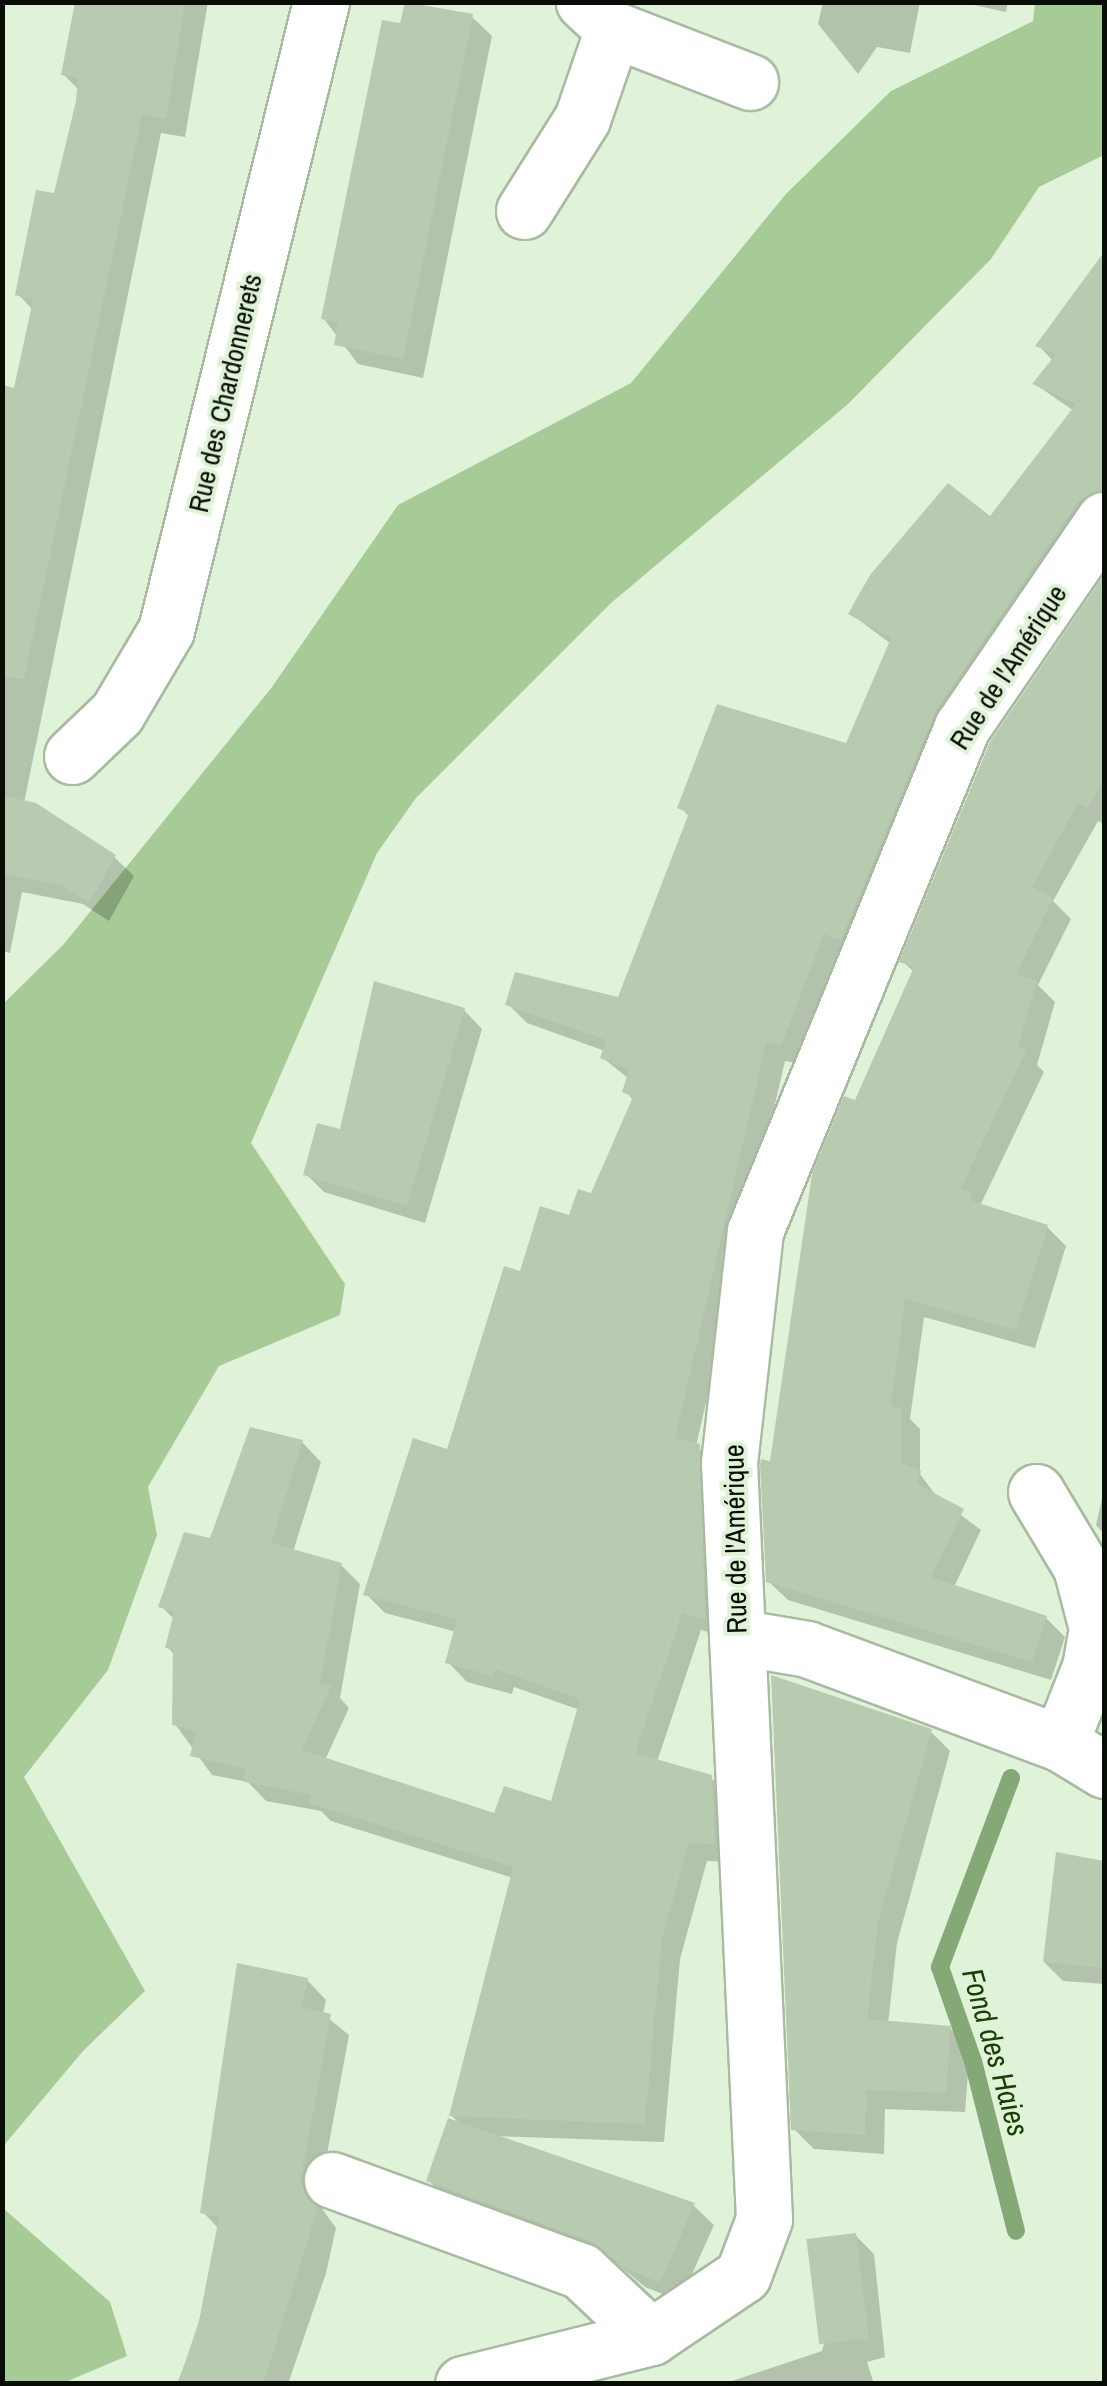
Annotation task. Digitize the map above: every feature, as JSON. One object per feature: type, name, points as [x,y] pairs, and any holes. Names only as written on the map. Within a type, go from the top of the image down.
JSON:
[{"type":"street","name":"Rue des Chardonnerets","points":[[72,756],[117,713],[166,630],[321,2]]},
{"type":"street","points":[[524,212],[582,118],[598,16],[750,82]]},
{"type":"street","name":"Rue de l'Amérique","points":[[463,2384],[651,2336],[743,2275],[764,2220],[730,1463],[755,1231],[962,727],[1104,520]]},
{"type":"street","points":[[737,1637],[807,1649],[1082,1757],[1090,1667],[1098,1628],[1081,1567],[1036,1492]]},
{"type":"street","points":[[332,2180],[581,2271],[651,2336],[626,2384]]},
{"type":"green space","points":[[1035,3],[1104,3],[1104,155],[1039,187],[991,259],[848,404],[611,603],[416,798],[377,853],[251,1143],[345,1284],[340,1315],[219,1366],[148,1487],[157,1535],[108,1670],[24,1777],[145,1991],[83,2051],[5,2144],[3,2157],[3,1004],[64,944],[272,687],[398,505],[631,383],[786,194],[891,91],[1033,21]]},
{"type":"green space","points":[[3,2208],[110,2302],[127,2356],[63,2383],[3,2383]]},
{"type":"building","points":[[75,2],[185,2],[166,119],[142,115],[24,679],[2,677],[2,385],[14,388],[33,300],[15,295],[36,190],[54,193],[76,101],[78,78],[61,75]]},
{"type":"building","points":[[405,2],[473,14],[403,359],[334,345],[338,323],[321,319],[382,20],[400,23]]},
{"type":"building","points":[[1104,252],[1104,489],[1078,502],[936,710],[841,940],[824,934],[781,1046],[766,1043],[675,1438],[700,1444],[705,1619],[682,1613],[635,1753],[712,1775],[715,1844],[689,1843],[662,1938],[645,2124],[449,2116],[513,1867],[309,1803],[312,1795],[244,1782],[246,1769],[190,1756],[196,1731],[172,1725],[173,1649],[165,1648],[174,1612],[158,1607],[184,1532],[210,1538],[250,1427],[303,1440],[271,1543],[342,1563],[320,1684],[331,1686],[302,1750],[494,1813],[504,1786],[551,1801],[580,1699],[495,1669],[493,1676],[445,1663],[457,1619],[363,1595],[413,1438],[447,1449],[504,1266],[520,1271],[540,1206],[569,1215],[578,1189],[591,1193],[633,1097],[622,1092],[629,1070],[600,1058],[606,1040],[505,1005],[515,972],[618,997],[689,813],[677,808],[717,704],[846,743],[891,638],[848,614],[870,575],[948,483],[990,516],[1076,404],[1032,384],[1056,354],[1035,346]]},
{"type":"building","points":[[1104,575],[1104,779],[1088,808],[1078,803],[1032,887],[1053,898],[1016,974],[1037,981],[1018,1047],[1026,1051],[961,1188],[972,1193],[969,1200],[1048,1225],[1016,1330],[905,1299],[891,1406],[902,1408],[902,1463],[921,1471],[917,1484],[964,1509],[931,1577],[1047,1616],[1032,1662],[766,1582],[760,1464],[761,1459],[770,1461],[812,1174],[844,1096],[855,1100],[914,967],[899,962],[990,742]]},
{"type":"building","points":[[2,795],[36,803],[116,855],[89,903],[61,885],[2,874]]},
{"type":"building","points":[[374,981],[465,1008],[407,1206],[303,1175],[317,1123],[340,1129]]},
{"type":"building","points":[[771,1675],[932,1729],[878,1922],[867,2019],[951,2026],[946,2093],[866,2090],[865,2135],[791,2130]]},
{"type":"building","points":[[1056,1852],[1104,1861],[1104,1968],[1043,1962]]},
{"type":"building","points":[[237,1963],[308,1978],[301,2007],[331,2014],[300,2182],[318,2207],[263,2384],[178,2384],[199,2321],[219,2217],[200,2213]]},
{"type":"building","points":[[448,2118],[695,2203],[660,2283],[623,2267],[592,2242],[426,2181]]},
{"type":"building","points":[[856,2233],[869,2338],[819,2344],[806,2239]]},
{"type":"waterway","name":"Fond des Haies","points":[[1011,1778],[940,1967],[973,2061],[1016,2231]]}]
